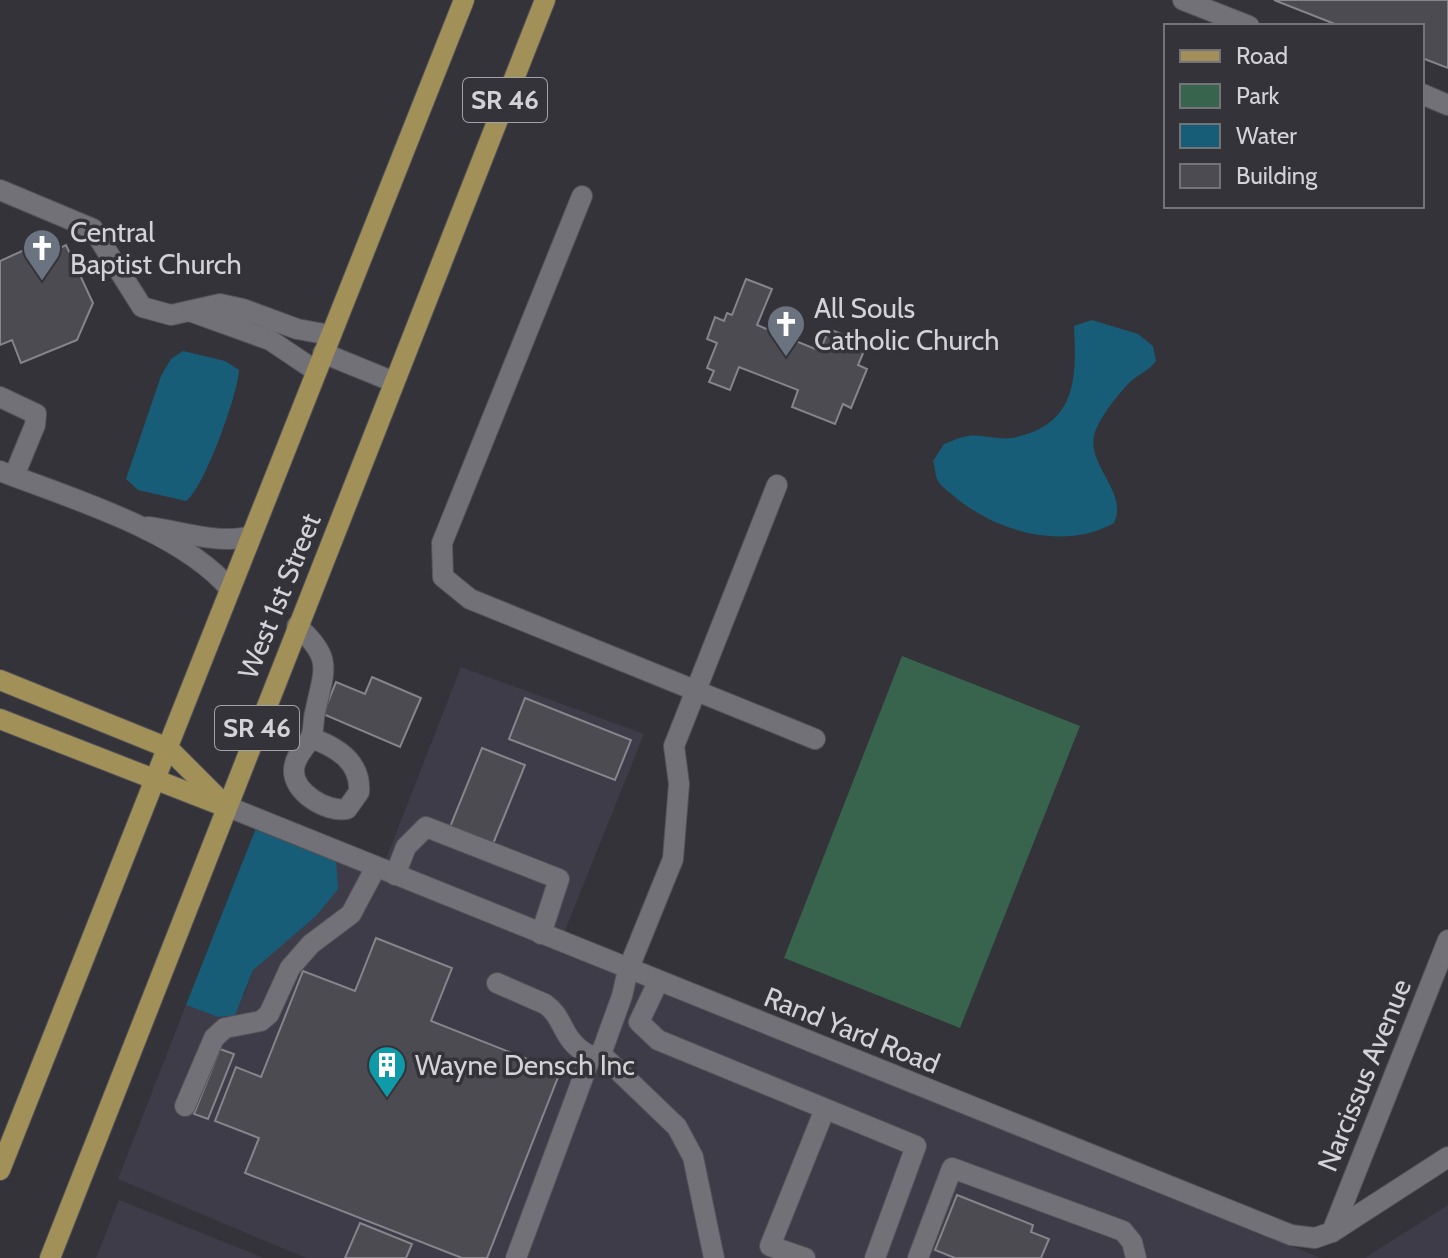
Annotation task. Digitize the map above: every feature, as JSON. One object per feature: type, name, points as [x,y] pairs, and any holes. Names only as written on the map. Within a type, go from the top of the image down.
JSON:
[{"type":"main road","name":"West 1st Street","points":[[0,1170],[464,0]]},
{"type":"main road","name":"West 1st Street","points":[[50,1258],[545,0]]},
{"type":"main road","points":[[0,680],[168,748],[226,806]]},
{"type":"main road","points":[[0,719],[226,806]]},
{"type":"street","points":[[1183,0],[1244,24]]},
{"type":"street","points":[[1424,95],[1448,105]]},
{"type":"street","points":[[0,190],[93,229],[142,307],[171,315],[220,304],[243,309],[297,329],[323,353]]},
{"type":"street","points":[[582,196],[442,543],[443,577],[470,599],[815,739]]},
{"type":"street","points":[[192,312],[270,340],[323,353],[394,382]]},
{"type":"street","points":[[0,397],[36,414],[35,425],[7,473],[140,526],[201,563],[230,589]]},
{"type":"street","points":[[516,1258],[673,859],[679,784],[674,746],[777,485]]},
{"type":"street","points":[[140,526],[215,538],[238,540],[251,536]]},
{"type":"street","points":[[297,626],[317,644],[325,668],[311,738],[298,755],[294,775],[298,784],[331,810],[347,809],[356,799],[358,773],[341,753],[311,738]]},
{"type":"street","name":"Rand Yard Road","points":[[226,806],[1291,1235],[1315,1238],[1332,1232],[1448,1157]]},
{"type":"street","points":[[317,844],[331,810]]},
{"type":"street","points":[[185,1106],[214,1038],[225,1028],[261,1021],[269,1014],[290,968],[311,944],[351,914],[426,827],[559,879],[541,934]]},
{"type":"street","name":"Narcissus Avenue","points":[[1332,1232],[1448,940]]},
{"type":"street","points":[[658,982],[639,1022],[658,1040],[916,1146],[875,1258]]},
{"type":"street","points":[[497,983],[552,1009],[568,1040],[596,1055],[677,1127],[693,1157],[714,1258]]},
{"type":"street","points":[[805,1258],[770,1246],[825,1109]]},
{"type":"street","points":[[918,1258],[952,1168],[1123,1231],[1132,1242],[1136,1258]]},
{"type":"shaded area","points":[[461,667],[644,734],[558,948],[1321,1258],[306,1258],[118,1179],[186,1005],[218,1017],[245,994],[253,970],[276,947],[336,860],[379,877]]},
{"type":"shaded area","points":[[119,1200],[264,1258],[96,1258]]},
{"type":"shaded area","points":[[1448,1205],[1448,1258],[1365,1258]]},
{"type":"green space","points":[[902,656],[1080,726],[960,1028],[784,958]]},
{"type":"water","points":[[1092,320],[1138,334],[1153,346],[1156,361],[1131,381],[1116,399],[1098,425],[1094,438],[1098,463],[1115,498],[1117,511],[1114,523],[1074,536],[1053,536],[1032,534],[991,520],[940,484],[933,461],[944,444],[959,438],[1012,438],[1049,423],[1061,412],[1073,382],[1074,326]]},
{"type":"water","points":[[183,351],[225,361],[239,370],[219,440],[202,478],[186,501],[138,490],[126,479],[161,376],[171,359]]},
{"type":"water","points":[[256,828],[336,860],[338,889],[316,916],[253,970],[235,1015],[218,1017],[186,1005]]},
{"type":"building","points":[[1274,0],[1448,0],[1448,68],[1424,59],[1424,24],[1335,24]]},
{"type":"building","name":"Central Baptist Church","points":[[42,242],[47,254],[66,245],[93,303],[77,340],[21,363],[12,340],[0,345],[0,261]]},
{"type":"building","name":"All Souls Catholic Church","points":[[746,279],[772,289],[757,325],[820,351],[829,329],[867,344],[858,365],[867,369],[851,408],[843,404],[835,424],[792,407],[798,390],[739,367],[730,390],[709,382],[714,371],[707,368],[717,343],[707,339],[715,317],[724,321],[727,313],[732,315]]},
{"type":"building","points":[[372,677],[421,698],[400,747],[323,714],[336,682],[365,694]]},
{"type":"building","points":[[525,698],[631,740],[615,780],[509,739]]},
{"type":"building","points":[[482,748],[525,765],[493,844],[450,827]]},
{"type":"building","name":"Wayne Densch Inc","points":[[376,938],[452,968],[431,1021],[560,1072],[487,1258],[462,1258],[245,1173],[259,1138],[215,1121],[236,1067],[261,1077],[303,971],[355,991]]},
{"type":"building","points":[[220,1049],[234,1054],[208,1119],[194,1114]]},
{"type":"building","points":[[957,1195],[1033,1225],[1031,1232],[1049,1239],[1041,1258],[955,1258],[935,1250]]},
{"type":"building","points":[[360,1223],[412,1244],[406,1258],[345,1258]]},
{"type":"place","name":"Central Baptist Church","points":[[42,282]]},
{"type":"place","name":"All Souls Catholic Church","points":[[786,358]]},
{"type":"place","name":"Wayne Densch Inc","points":[[387,1099]]}]
